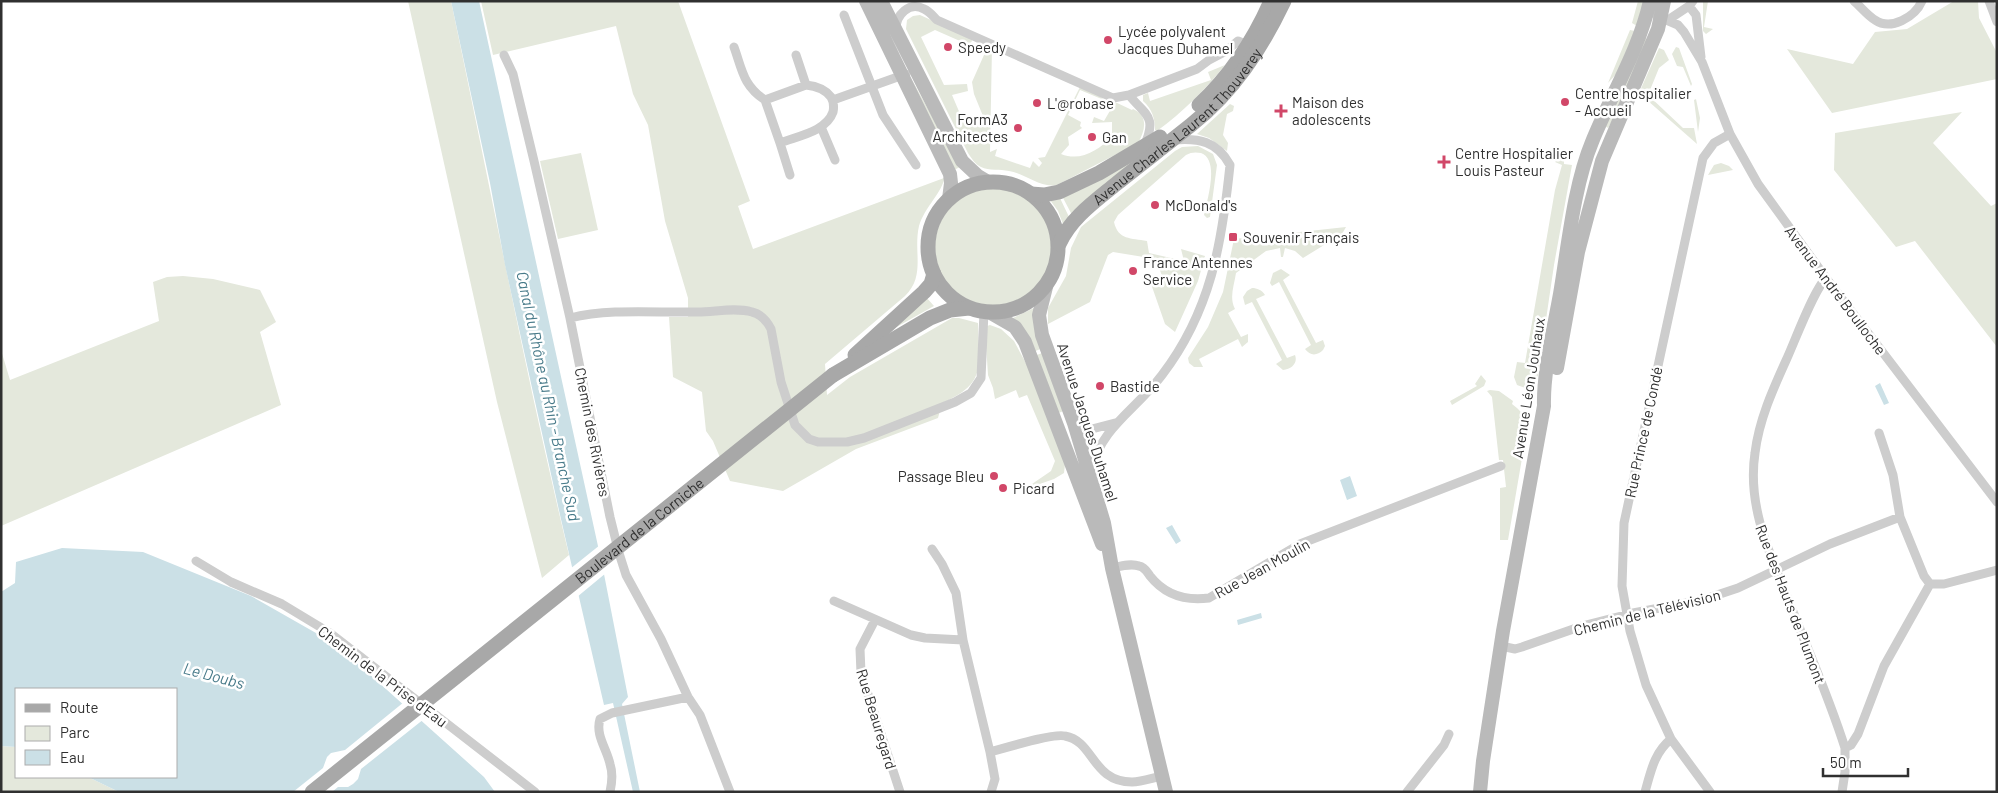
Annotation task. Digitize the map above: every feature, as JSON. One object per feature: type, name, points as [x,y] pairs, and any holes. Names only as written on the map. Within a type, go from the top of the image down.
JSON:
[{"type":"main road","points":[[866,1],[962,161],[978,176],[988,182]]},
{"type":"main road","points":[[880,1],[896,33],[908,73],[950,174],[949,199]]},
{"type":"main road","name":"Avenue Charles Laurent Thouverey","points":[[1031,194],[1044,195],[1059,192],[1143,149],[1166,134],[1208,96],[1248,45],[1271,1]]},
{"type":"main road","name":"Avenue Charles Laurent Thouverey","points":[[1059,244],[1064,232],[1083,211],[1211,108],[1243,73],[1266,36],[1284,1]]},
{"type":"main road","points":[[1544,406],[1552,390],[1578,252],[1602,161],[1664,18],[1664,1]]},
{"type":"main road","name":"Avenue Léon Jouhaux","points":[[1480,792],[1501,646],[1544,406],[1544,391],[1554,326],[1582,175],[1591,144],[1648,7]]},
{"type":"main road","points":[[988,182],[1008,183],[1031,194],[1043,204],[1052,218],[1059,244],[1057,264],[1046,286],[1030,301],[1017,308],[1003,312],[987,312],[968,308],[954,300],[934,274],[928,251],[929,234],[938,212],[949,199],[967,187],[988,182]]},
{"type":"main road","name":"Boulevard de la Corniche","points":[[312,792],[837,372],[919,297],[931,284],[934,274]]},
{"type":"main road","name":"Avenue Jacques Duhamel","points":[[1046,286],[1040,309],[1040,328],[1074,423],[1093,523],[1112,568],[1166,792]]},
{"type":"main road","name":"Boulevard de la Corniche","points":[[837,372],[943,312],[968,308]]},
{"type":"main road","name":"Avenue Jacques Duhamel","points":[[987,312],[1015,327],[1025,342],[1083,475]]},
{"type":"street","points":[[1854,1],[1875,20],[1883,23],[1892,23],[1908,17],[1917,11],[1922,1]]},
{"type":"street","points":[[1989,1],[1997,22]]},
{"type":"street","points":[[1664,18],[1691,3],[1696,15],[1702,62]]},
{"type":"street","points":[[1648,7],[1678,25],[1702,62]]},
{"type":"street","points":[[896,33],[896,23],[903,12],[910,8],[922,8],[937,20],[1114,98],[1129,95],[1197,69],[1226,51],[1238,40],[1248,45]]},
{"type":"street","points":[[844,15],[883,115],[916,166]]},
{"type":"street","points":[[734,47],[747,84],[755,94],[765,100],[790,175]]},
{"type":"street","name":"Chemin des Rivières","points":[[504,55],[513,74],[570,318],[619,553],[626,575],[661,639],[688,697],[700,715],[730,792]]},
{"type":"street","points":[[796,55],[806,85]]},
{"type":"street","name":"Avenue André Boulloche","points":[[1702,62],[1730,134],[1754,177],[1826,278],[1997,502]]},
{"type":"street","points":[[833,100],[908,73]]},
{"type":"street","points":[[765,100],[806,85],[823,90],[833,100],[834,106],[831,116],[821,127],[780,143]]},
{"type":"street","points":[[1129,95],[1149,118],[1148,135],[1143,149]]},
{"type":"street","points":[[821,127],[835,160]]},
{"type":"street","name":"Rue Prince de Condé","points":[[1710,792],[1671,739],[1646,685],[1632,640],[1622,586],[1624,523],[1704,158],[1714,142],[1730,134]]},
{"type":"street","points":[[1083,475],[1099,446],[1116,423],[1161,377],[1183,344],[1201,310],[1212,277],[1230,165],[1217,149],[1208,143],[1190,139],[1172,141]]},
{"type":"street","name":"Rue des Hauts de Plumont","points":[[1826,278],[1810,308],[1771,394],[1754,454],[1753,477],[1754,500],[1765,542],[1844,748],[1845,772],[1842,792]]},
{"type":"street","points":[[570,318],[598,313],[679,313],[738,310],[757,314],[768,323],[771,329],[781,382],[795,425],[801,433],[809,438],[829,443],[847,442],[864,438],[955,402],[971,393],[981,378],[987,312]]},
{"type":"street","points":[[1074,423],[1092,429],[1116,423]]},
{"type":"street","points":[[1879,433],[1892,475],[1900,517],[1924,576],[1930,584]]},
{"type":"street","name":"Rue Jean Moulin","points":[[1112,568],[1140,566],[1146,569],[1159,585],[1176,596],[1198,599],[1209,598],[1300,544],[1501,466]]},
{"type":"street","name":"Chemin de la Télévision","points":[[1501,646],[1515,649],[1522,648],[1582,626],[1702,600],[1738,588],[1836,541],[1900,517]]},
{"type":"street","points":[[932,548],[956,593],[963,640],[995,779],[991,792]]},
{"type":"street","name":"Chemin de la Prise d'Eau","points":[[196,561],[232,582],[275,601],[330,633],[535,792]]},
{"type":"street","points":[[1930,584],[1944,584],[1997,570]]},
{"type":"street","points":[[1844,748],[1851,744],[1858,734],[1884,666],[1930,584]]},
{"type":"street","points":[[834,601],[911,635],[925,638],[963,640]]},
{"type":"street","name":"Rue Beauregard","points":[[874,620],[860,649],[861,673],[900,792]]},
{"type":"street","points":[[610,792],[612,775],[598,728],[600,719],[612,713],[688,697]]},
{"type":"street","points":[[1407,792],[1444,745],[1449,734]]},
{"type":"street","points":[[990,752],[1063,735],[1077,741],[1098,768],[1114,779],[1132,782],[1162,776]]},
{"type":"street","points":[[1645,792],[1655,758],[1659,750],[1671,739]]},
{"type":"green space","points":[[408,1],[451,1],[523,348],[569,555],[542,578],[497,402]]},
{"type":"green space","points":[[481,1],[678,1],[750,201],[738,206],[753,249],[944,178],[941,188],[919,226],[917,271],[911,288],[905,296],[825,364],[827,395],[850,377],[952,318],[978,323],[979,362],[974,380],[957,396],[942,403],[938,418],[856,449],[783,491],[730,481],[713,441],[706,431],[702,392],[673,377],[669,317],[688,317],[688,298],[665,221],[648,125],[633,94],[616,26],[493,55]]},
{"type":"green space","points":[[1638,1],[1645,1],[1637,26],[1632,23]]},
{"type":"green space","points":[[1703,1],[1708,1],[1704,27],[1713,29],[1706,34],[1703,31]]},
{"type":"green space","points":[[1954,1],[1978,1],[1979,18],[1997,53],[1997,79],[1832,113],[1787,49],[1853,64],[1875,32],[1907,29]]},
{"type":"green space","points":[[920,15],[971,38],[972,41],[969,45],[935,30],[921,37],[944,85],[967,84],[968,91],[952,95],[961,116],[966,120],[983,116],[974,94],[972,82],[988,46],[992,47],[990,152],[997,149],[995,156],[1030,168],[1033,161],[1039,167],[1042,163],[1038,158],[1045,157],[1080,87],[1107,100],[1101,109],[1104,100],[1080,90],[1068,115],[1081,122],[1080,126],[1082,128],[1068,137],[1069,145],[1061,154],[1075,157],[1082,156],[1095,150],[1112,137],[1112,122],[1092,123],[1094,117],[1104,121],[1115,102],[1133,109],[1142,116],[1144,129],[1138,143],[1057,185],[1038,183],[1006,170],[987,169],[979,166],[968,153],[906,29],[907,20],[913,16]]},
{"type":"green space","points":[[1630,30],[1635,31],[1617,73],[1608,83]]},
{"type":"green space","points":[[1644,37],[1648,40],[1608,128],[1605,126]]},
{"type":"green space","points":[[1676,47],[1679,48],[1692,84],[1691,86],[1683,67],[1677,66],[1672,54]]},
{"type":"green space","points":[[1659,48],[1664,50],[1669,60],[1659,68],[1648,95],[1683,128],[1694,128],[1697,144],[1639,93]]},
{"type":"green space","points":[[1225,65],[1202,92],[1185,108],[1167,124],[1157,131],[1155,130],[1152,114],[1149,107],[1143,101],[1143,95],[1148,93],[1150,101],[1211,80],[1208,72]]},
{"type":"green space","points":[[912,80],[960,167],[952,171]]},
{"type":"green space","points":[[1696,99],[1700,118],[1698,132],[1694,100]]},
{"type":"green space","points":[[1230,104],[1234,106],[1233,111],[1227,114],[1223,135],[1228,143],[1227,151],[1209,138],[1197,134]]},
{"type":"green space","points":[[1962,112],[1933,143],[1991,206],[1997,203],[1997,347],[1915,241],[1896,247],[1834,170],[1835,133]]},
{"type":"green space","points":[[1198,146],[1213,154],[1217,165],[1210,217],[1207,218],[1204,215],[1211,181],[1210,164],[1207,157],[1201,153],[1194,152],[1186,155],[1118,215],[1114,222],[1122,235],[1147,241],[1149,253],[1184,261],[1181,249],[1205,256],[1198,281],[1175,332],[1165,324],[1150,281],[1162,276],[1156,259],[1113,252],[1108,255],[1090,302],[1048,324],[1048,308],[1066,276],[1071,248],[1081,227],[1175,151],[1182,147]]},
{"type":"green space","points":[[581,153],[598,230],[558,239],[540,161]]},
{"type":"green space","points":[[1143,153],[1072,215],[1062,196]]},
{"type":"green space","points":[[1561,154],[1564,164],[1572,165],[1554,265],[1537,381],[1533,387],[1528,389],[1517,385],[1514,377],[1517,362],[1525,363],[1555,190],[1562,165],[1555,162]]},
{"type":"green space","points":[[1721,163],[1733,170],[1708,175],[1714,165]]},
{"type":"green space","points":[[994,188],[1017,192],[1036,205],[1049,224],[1053,247],[1049,270],[1036,289],[1017,302],[994,306],[971,302],[952,289],[939,270],[935,247],[939,224],[952,205],[971,192]]},
{"type":"green space","points":[[1059,196],[1070,219],[1063,224],[1058,211],[1050,200]]},
{"type":"green space","points":[[1346,227],[1342,234],[1303,258],[1295,251],[1285,248],[1283,257],[1281,257],[1280,248],[1266,251],[1236,273],[1232,296],[1235,309],[1228,313],[1241,337],[1248,334],[1248,342],[1242,347],[1238,339],[1199,359],[1203,367],[1194,367],[1189,363],[1188,358],[1208,327],[1223,292],[1234,239]]},
{"type":"green space","points":[[1281,269],[1290,275],[1283,280],[1316,343],[1323,340],[1325,346],[1318,353],[1311,354],[1305,349],[1311,345],[1279,282],[1272,286],[1270,283],[1273,273]]},
{"type":"green space","points":[[183,276],[213,279],[260,290],[276,322],[260,332],[281,405],[1,526],[1,350],[10,380],[159,321],[153,282],[167,277]]},
{"type":"green space","points":[[1252,288],[1256,288],[1265,295],[1256,299],[1287,358],[1295,355],[1295,363],[1289,368],[1283,370],[1276,364],[1282,360],[1252,302],[1245,305],[1243,297]]},
{"type":"green space","points":[[926,297],[934,306],[893,329]]},
{"type":"green space","points":[[1034,308],[1043,348],[1033,352],[1013,318]]},
{"type":"green space","points":[[990,325],[1001,329],[1014,341],[1029,369],[1065,464],[1064,473],[1054,479],[1034,486],[1032,484],[1051,471],[1055,461],[1027,395],[1019,398],[1016,390],[995,399],[988,375],[986,344],[987,326]]},
{"type":"green space","points":[[1045,352],[1066,410],[1056,414],[1034,356]]},
{"type":"green space","points":[[1481,375],[1486,381],[1484,386],[1452,405],[1450,401],[1477,386],[1475,384]]},
{"type":"green space","points":[[1487,391],[1499,391],[1513,401],[1512,404],[1522,413],[1526,425],[1526,435],[1508,540],[1500,540],[1500,488],[1506,487],[1503,460],[1499,460],[1492,397]]},
{"type":"green space","points":[[1,746],[15,747],[15,778],[90,778],[117,791],[128,792],[1,792]]},
{"type":"water","name":"Canal du Rhône au Rhin - Branche Sud","points":[[451,1],[479,1],[603,569],[628,697],[622,704],[640,792],[633,792],[613,703],[604,705],[505,265],[490,183]]},
{"type":"water","points":[[1880,383],[1889,403],[1884,405],[1875,386]]},
{"type":"water","points":[[1350,476],[1357,496],[1347,500],[1340,480]]},
{"type":"water","points":[[1172,525],[1181,541],[1176,544],[1166,528]]},
{"type":"water","name":"Le Doubs","points":[[62,548],[143,552],[251,596],[323,637],[357,663],[484,777],[495,792],[117,791],[90,778],[178,778],[178,688],[15,688],[15,747],[1,746],[1,592],[15,583],[16,562]]},
{"type":"water","points":[[1261,613],[1262,618],[1238,625],[1237,620]]},
{"type":"pier","points":[[600,545],[606,573],[577,597],[570,569]]},
{"type":"pier","points":[[404,702],[424,719],[361,769],[358,779],[353,784],[348,787],[338,787],[332,792],[293,792],[323,768],[327,757],[331,753],[345,750]]},
{"type":"place","name":"Lycée polyvalent Jacques Duhamel","points":[[1108,40]]},
{"type":"place","name":"Speedy","points":[[948,47]]},
{"type":"place","name":"Centre hospitalier - Accueil","points":[[1565,102]]},
{"type":"place","name":"L'@robase","points":[[1037,103]]},
{"type":"place","name":"Maison des adolescents","points":[[1281,111]]},
{"type":"place","name":"FormA3 Architectes","points":[[1018,128]]},
{"type":"place","name":"Gan","points":[[1092,137]]},
{"type":"place","name":"Centre Hospitalier Louis Pasteur","points":[[1444,162]]},
{"type":"place","name":"McDonald's","points":[[1155,205]]},
{"type":"place","name":"Souvenir Français","points":[[1233,237]]},
{"type":"place","name":"France Antennes Service","points":[[1133,271]]},
{"type":"place","name":"Bastide","points":[[1100,386]]},
{"type":"place","name":"Passage Bleu","points":[[994,476]]},
{"type":"place","name":"Picard","points":[[1003,488]]}]
